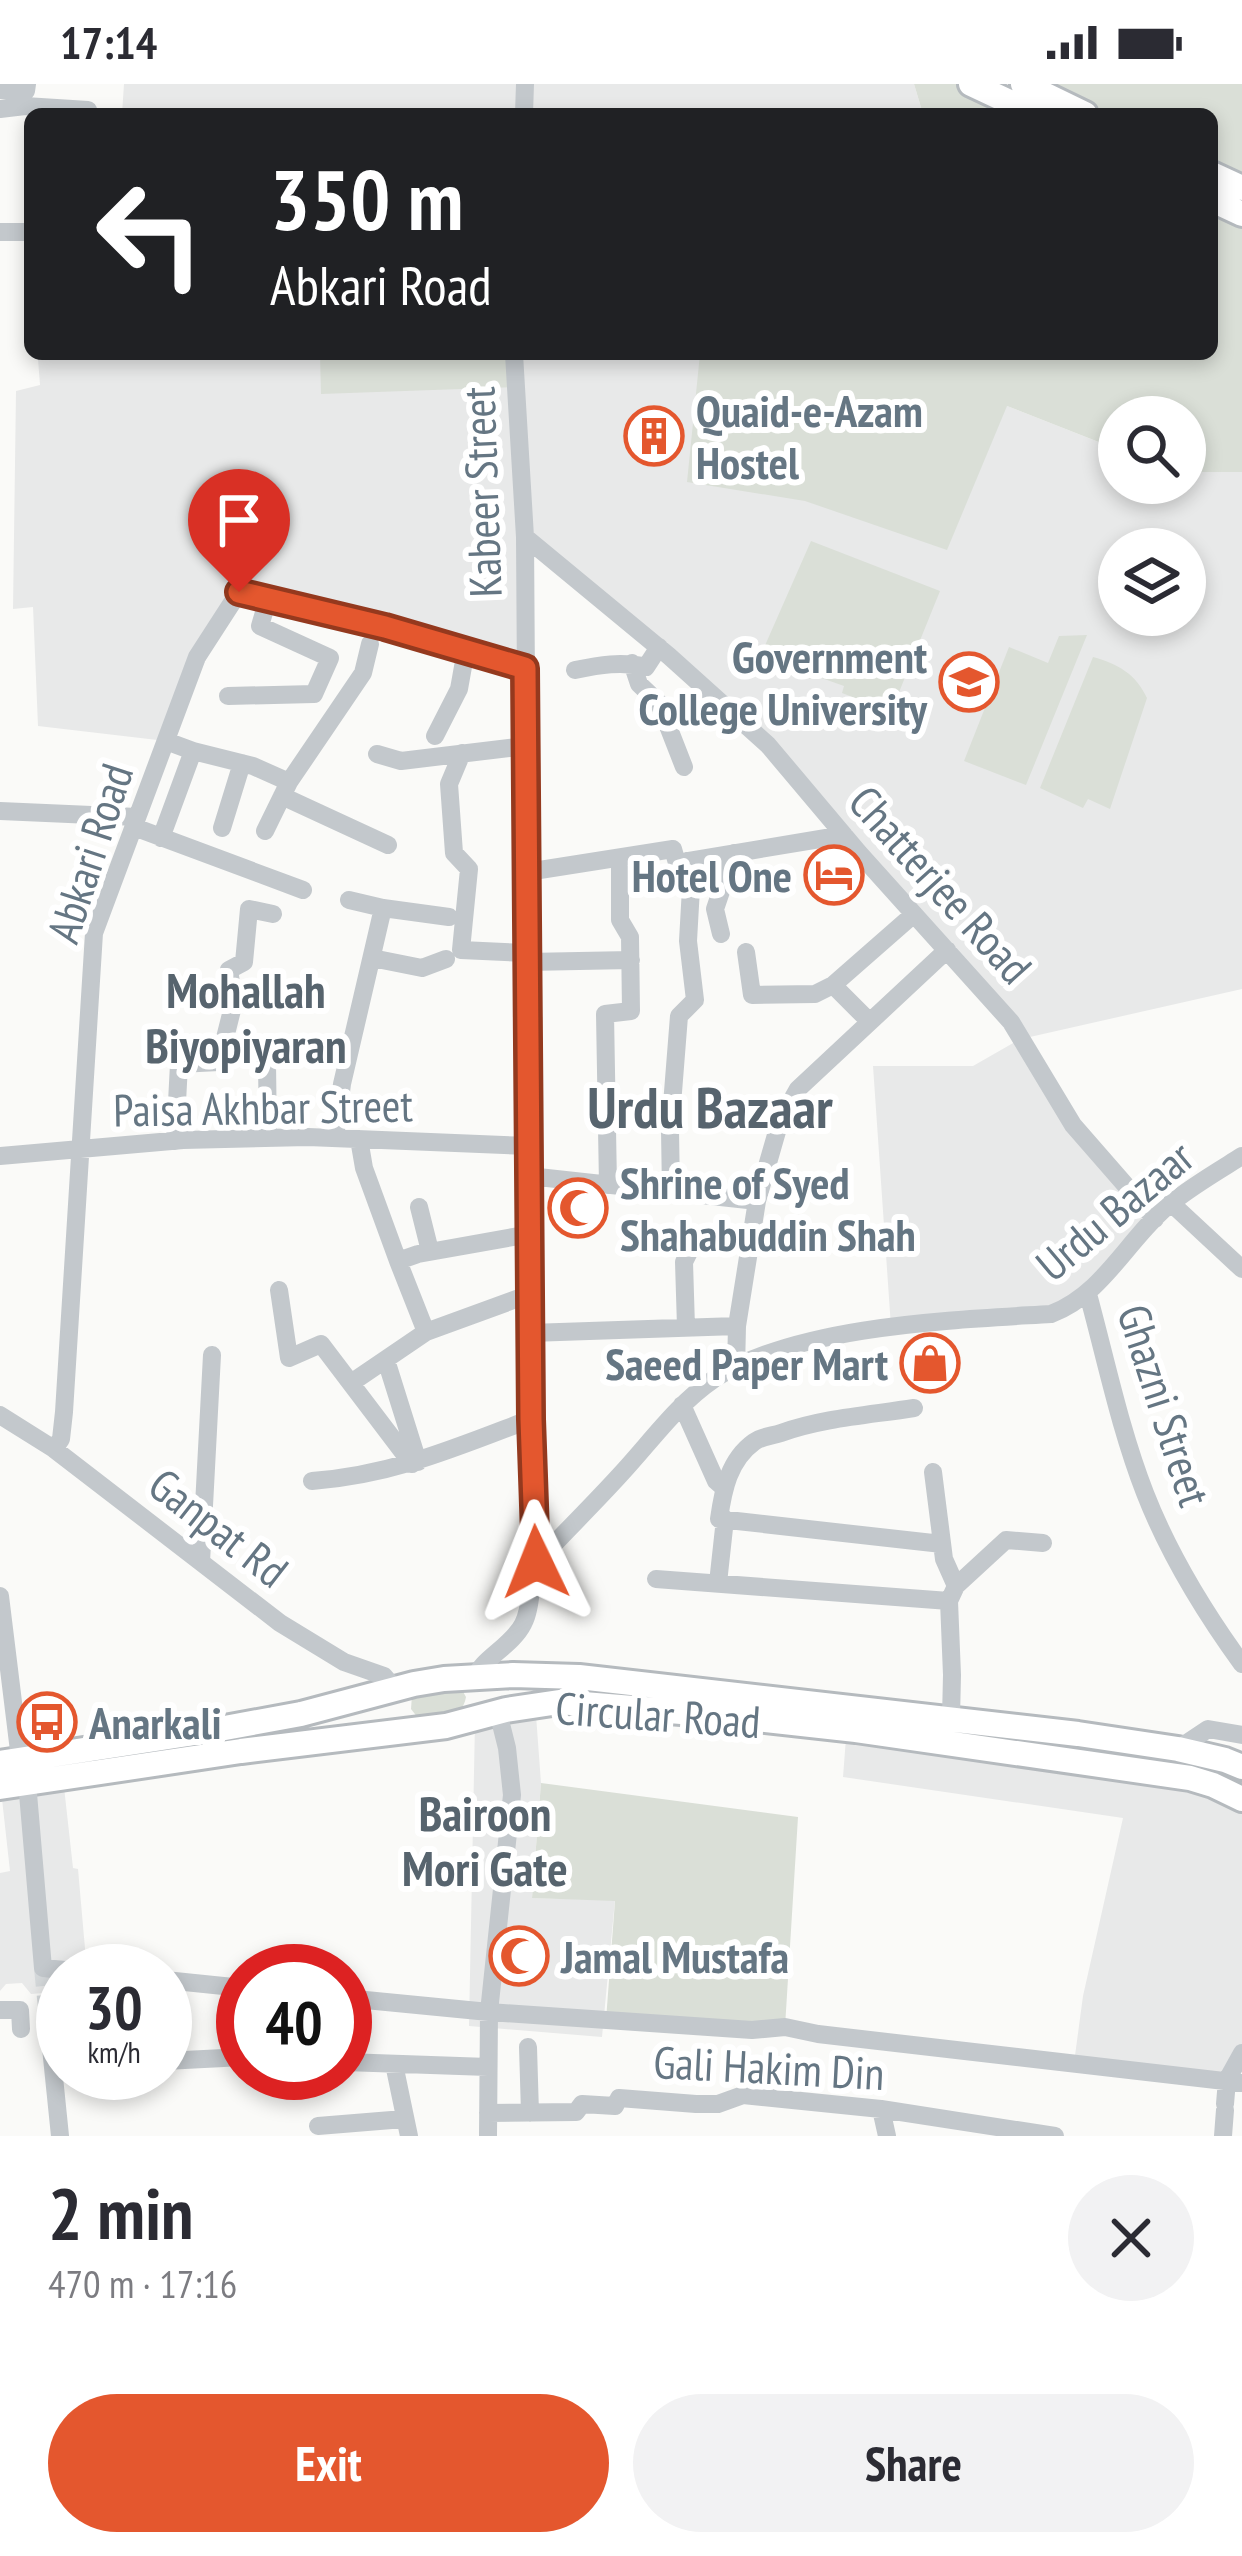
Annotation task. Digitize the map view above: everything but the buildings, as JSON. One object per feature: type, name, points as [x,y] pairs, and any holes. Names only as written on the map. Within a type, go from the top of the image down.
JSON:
[{"type":"main road","points":[[971,84],[1021,108]]},
{"type":"main road","points":[[1024,84],[1073,108]]},
{"type":"main road","points":[[476,1677],[490,1714]]},
{"type":"main road","name":"Circular Road","points":[[0,1786],[16,1768],[334,1706],[423,1682],[476,1677],[579,1677],[950,1718],[1178,1749],[1242,1767]]},
{"type":"main road","points":[[394,1689],[400,1714],[410,1729]]},
{"type":"main road","name":"Circular Road","points":[[16,1768],[446,1726],[532,1705],[583,1702],[856,1730],[1190,1778],[1242,1798]]},
{"type":"street","points":[[0,90],[26,91],[27,84]]},
{"type":"street","points":[[0,109],[56,108]]},
{"type":"street","name":"Kabeer Street","points":[[514,360],[525,537],[536,1562]]},
{"type":"street","name":"Chatterjee Road","points":[[525,537],[768,745],[1011,1022],[1073,1124],[1155,1219]]},
{"type":"street","name":"Abkari Road","points":[[54,1449],[61,1439],[64,1412],[94,933],[197,657],[239,592],[268,599]]},
{"type":"street","points":[[228,696],[314,694],[330,658],[260,626],[268,599],[525,668]]},
{"type":"street","points":[[265,831],[285,789],[363,673],[370,644]]},
{"type":"street","points":[[575,670],[632,663],[646,667],[659,647]]},
{"type":"street","points":[[435,736],[459,689],[466,650]]},
{"type":"street","points":[[632,663],[639,684],[659,703],[684,767]]},
{"type":"street","points":[[166,741],[242,763],[388,845]]},
{"type":"street","points":[[377,754],[400,760],[526,746]]},
{"type":"street","points":[[161,838],[193,751]]},
{"type":"street","points":[[463,753],[449,784],[454,853],[470,869],[461,950],[527,958],[631,960]]},
{"type":"street","points":[[222,828],[242,763]]},
{"type":"street","points":[[0,811],[135,822],[161,838],[303,890]]},
{"type":"street","points":[[526,872],[674,849],[677,862],[687,861],[844,835]]},
{"type":"street","points":[[721,934],[716,909],[734,853]]},
{"type":"street","points":[[608,1185],[605,1014],[631,1011],[630,937],[620,920],[620,858]]},
{"type":"street","points":[[671,1192],[670,1130],[680,1016],[695,1000],[687,861]]},
{"type":"street","points":[[349,900],[449,917]]},
{"type":"street","points":[[335,1138],[383,908]]},
{"type":"street","points":[[175,1141],[179,1064],[219,1062],[234,1002],[229,970],[244,962],[249,909],[273,914]]},
{"type":"street","points":[[746,952],[752,994],[815,994],[833,985],[914,914]]},
{"type":"street","points":[[736,1369],[737,1326],[757,1202],[780,1121],[797,1089],[946,950]]},
{"type":"street","points":[[372,958],[422,968],[446,959]]},
{"type":"street","points":[[833,985],[870,1022]]},
{"type":"street","points":[[226,1042],[255,1050],[267,1063],[268,1138]]},
{"type":"street","name":"Paisa Akhbar Street","points":[[0,1156],[268,1138],[529,1146]]},
{"type":"street","points":[[359,1139],[364,1168],[426,1332]]},
{"type":"street","name":"Urdu Bazaar","points":[[536,1562],[682,1406],[716,1378],[762,1356],[812,1342],[912,1323],[1052,1314],[1071,1307],[1171,1203],[1242,1156]]},
{"type":"street","points":[[529,1176],[757,1202]]},
{"type":"street","points":[[1171,1203],[1242,1270]]},
{"type":"street","points":[[419,1207],[430,1251]]},
{"type":"street","points":[[398,1261],[530,1234]]},
{"type":"street","points":[[686,1327],[684,1262],[690,1250],[705,1243],[750,1244]]},
{"type":"street","points":[[279,1290],[289,1358],[321,1344],[416,1463]]},
{"type":"street","points":[[351,1384],[426,1332],[530,1294]]},
{"type":"street","name":"Ghazni Street","points":[[1088,1294],[1146,1496],[1181,1566],[1242,1664]]},
{"type":"street","points":[[530,1333],[737,1326]]},
{"type":"street","points":[[201,1562],[212,1355]]},
{"type":"street","points":[[386,1360],[416,1463]]},
{"type":"street","points":[[682,1406],[724,1488]]},
{"type":"street","points":[[914,1408],[794,1427],[759,1438],[732,1469],[719,1519],[942,1544]]},
{"type":"street","name":"Ganpat Rd","points":[[0,1415],[54,1449],[309,1642],[344,1662],[384,1676],[394,1689]]},
{"type":"street","points":[[312,1480],[350,1478],[416,1463],[531,1419]]},
{"type":"street","points":[[933,1472],[952,1594],[950,1718]]},
{"type":"street","points":[[718,1583],[725,1519]]},
{"type":"street","points":[[656,1579],[952,1594],[1006,1540],[1043,1543]]},
{"type":"street","points":[[476,1677],[480,1666],[522,1627],[536,1562]]},
{"type":"street","points":[[0,1596],[6,1686],[40,1944]]},
{"type":"street","points":[[488,2136],[489,2012],[512,1795],[510,1765],[490,1714]]},
{"type":"street","points":[[1178,1749],[1208,1729],[1242,1735]]},
{"type":"street","points":[[372,2001],[752,2030],[785,2027],[1234,2082]]},
{"type":"street","points":[[0,2010],[20,2010],[21,2029]]},
{"type":"street","points":[[528,2047],[530,2113]]},
{"type":"street","points":[[1223,2136],[1225,2108],[1242,2053]]},
{"type":"street","points":[[372,2063],[488,2067]]},
{"type":"street","points":[[318,2126],[407,2128],[394,2064]]},
{"type":"street","name":"Gali Hakim Din","points":[[488,2113],[576,2112],[582,2104],[615,2106],[619,2098],[718,2104],[743,2095],[881,2109],[995,2132],[1054,2136]]},
{"type":"street","points":[[60,2136],[62,2100]]},
{"type":"street","points":[[881,2109],[887,2136]]},
{"type":"shaded area","points":[[124,84],[914,84],[921,108],[122,108]]},
{"type":"shaded area","points":[[914,84],[960,84],[1008,108],[921,108]]},
{"type":"shaded area","points":[[1049,84],[1242,84],[1242,177],[1218,165],[1218,108],[1099,108]]},
{"type":"shaded area","points":[[1218,213],[1242,225],[1242,472],[1206,472],[1206,396],[1098,396],[1098,442],[1007,406],[947,550],[805,501],[687,482],[699,360],[1218,360]]},
{"type":"shaded area","points":[[38,360],[993,360],[1007,406],[1098,442],[1098,504],[1206,504],[1206,472],[1242,472],[1242,989],[1021,1039],[1073,1125],[1155,1219],[1071,1307],[891,1327],[873,1066],[973,1066],[1020,1039],[768,745],[527,535],[525,667],[239,592],[166,741],[38,726],[33,607],[13,609],[16,391],[40,385]]},
{"type":"shaded area","points":[[320,360],[514,360],[516,387],[321,394]]},
{"type":"shaded area","points":[[811,541],[940,591],[891,712],[842,693],[844,686],[759,659]]},
{"type":"shaded area","points":[[1087,635],[1026,785],[964,761],[1009,647],[1048,663],[1059,636]]},
{"type":"shaded area","points":[[1093,657],[1125,671],[1147,698],[1110,809],[1088,799],[1083,808],[1040,788]]},
{"type":"shaded area","points":[[461,1688],[464,1705],[454,1714],[418,1718],[411,1709],[412,1695]]},
{"type":"shaded area","points":[[536,1715],[541,1783],[532,1898],[615,1900],[602,2037],[469,2026],[475,1722]]},
{"type":"shaded area","points":[[846,1738],[1196,1790],[1242,1811],[1242,2053],[1227,2080],[1074,2063],[1083,1996],[1123,1818],[843,1777]]},
{"type":"shaded area","points":[[541,1783],[798,1817],[785,2027],[606,2020],[615,1901],[532,1898]]},
{"type":"shaded area","points":[[64,1787],[85,1944],[36,1944],[36,1994],[22,1983],[6,1984],[0,1991],[0,1873],[10,1871],[2,1799]]},
{"type":"place","name":"Quaid-e-Azam Hostel","points":[[654,436]]},
{"type":"place","name":"Government College University","points":[[969,682]]},
{"type":"place","name":"Hotel One","points":[[834,875]]},
{"type":"place","name":"Shrine of Syed Shahabuddin Shah","points":[[578,1208]]},
{"type":"place","name":"Saeed Paper Mart","points":[[930,1363]]},
{"type":"place","name":"Anarkali","points":[[47,1722]]},
{"type":"place","name":"Jamal Mustafa","points":[[519,1956]]},
{"type":"district","name":"Mohallah Biyopiyaran","points":[[246,1018]]},
{"type":"district","name":"Urdu Bazaar","points":[[710,1107]]},
{"type":"district","name":"Bairoon Mori Gate","points":[[485,1840]]},
{"type":"route","points":[[239,592],[385,627],[525,668],[536,1562]]}]
